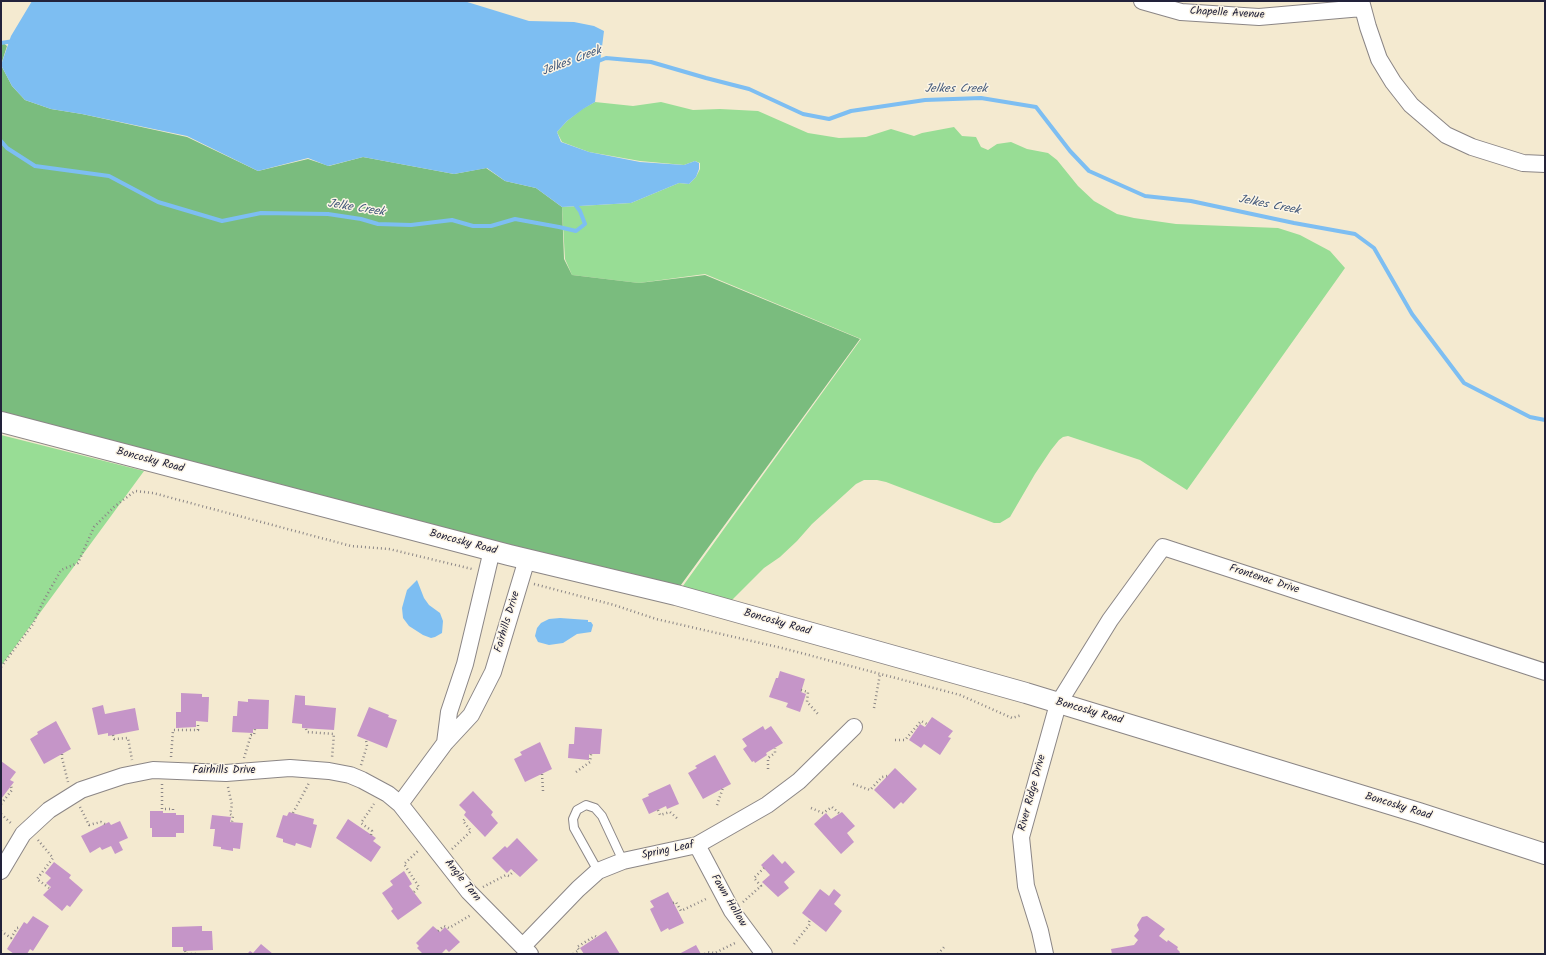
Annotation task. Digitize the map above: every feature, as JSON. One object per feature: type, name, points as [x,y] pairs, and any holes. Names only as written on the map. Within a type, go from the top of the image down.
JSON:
[{"type":"street","name":"Chapelle Avenue","points":[[1142,1],[1181,12],[1259,17],[1361,4]]},
{"type":"street","points":[[1361,4],[1379,59],[1393,82],[1411,105],[1446,135],[1472,147],[1523,163],[1545,164]]},
{"type":"street","name":"Boncosky Road","points":[[1,422],[527,559],[676,595],[1026,693],[1058,704],[1160,733],[1545,854]]},
{"type":"street","name":"Frontenac Drive","points":[[1058,704],[1110,620],[1163,547],[1545,672]]},
{"type":"street","name":"Fairhills Drive","points":[[445,743],[449,712],[465,664],[492,550]]},
{"type":"street","name":"Fairhills Drive","points":[[1,871],[23,834],[49,810],[81,790],[123,776],[153,770],[226,773],[290,768],[329,771],[350,775],[362,780],[388,794],[400,804],[445,743],[471,714],[493,672],[527,559]]},
{"type":"street","name":"River Ridge Drive","points":[[1045,954],[1040,931],[1026,886],[1022,862],[1021,837],[1058,704]]},
{"type":"street","name":"Spring Leaf","points":[[526,950],[578,889],[598,871],[623,861],[697,845],[767,805],[800,781],[854,727]]},
{"type":"street","name":"Angle Tarn","points":[[400,804],[469,892],[526,950]]},
{"type":"street","name":"Fawn Hollow","points":[[697,845],[732,911],[764,954]]},
{"type":"lane","points":[[598,871],[574,828],[573,819],[577,810],[586,805],[595,808],[602,816],[623,861]]},
{"type":"path","points":[[1,667],[33,624],[43,602],[61,570],[78,563],[94,527],[114,507],[134,492],[153,493],[351,546],[389,549],[488,572]]},
{"type":"path","points":[[520,580],[614,604],[656,620],[782,648],[960,695],[1012,718],[1022,715]]},
{"type":"path","points":[[874,708],[880,674]]},
{"type":"path","points":[[801,690],[808,692],[807,702],[818,714]]},
{"type":"path","points":[[895,740],[905,740],[920,721],[927,724]]},
{"type":"path","points":[[171,757],[174,730],[198,730],[198,722]]},
{"type":"path","points":[[244,760],[251,735],[254,735],[255,729]]},
{"type":"path","points":[[306,729],[307,732],[334,734],[332,759]]},
{"type":"path","points":[[113,735],[114,739],[128,738],[132,760]]},
{"type":"path","points":[[361,767],[367,746],[366,740]]},
{"type":"path","points":[[768,770],[768,758],[775,753],[775,748]]},
{"type":"path","points":[[62,754],[68,782]]},
{"type":"path","points":[[576,772],[590,762],[591,754]]},
{"type":"path","points":[[542,774],[543,791]]},
{"type":"path","points":[[853,784],[870,790],[882,777],[887,776]]},
{"type":"path","points":[[293,813],[309,783]]},
{"type":"path","points":[[162,784],[162,809],[173,809],[173,813]]},
{"type":"path","points":[[1,804],[12,790],[11,786]]},
{"type":"path","points":[[228,787],[232,805],[230,814],[233,816],[232,822]]},
{"type":"path","points":[[717,805],[723,788]]},
{"type":"path","points":[[371,835],[372,831],[361,823],[374,804]]},
{"type":"path","points":[[80,807],[90,825],[101,822],[105,824]]},
{"type":"path","points":[[811,808],[823,813],[832,807],[840,814]]},
{"type":"path","points":[[658,810],[660,815],[670,812],[679,820]]},
{"type":"path","points":[[1,814],[14,826]]},
{"type":"path","points":[[452,849],[471,831],[463,821],[466,817]]},
{"type":"path","points":[[38,840],[53,858],[38,879],[49,888]]},
{"type":"path","points":[[414,892],[419,887],[404,864],[420,849]]},
{"type":"path","points":[[742,903],[761,886],[754,878],[764,868]]},
{"type":"path","points":[[482,888],[506,875],[509,876],[514,871]]},
{"type":"path","points":[[673,903],[676,902],[682,911],[708,898]]},
{"type":"path","points":[[438,931],[444,926],[449,928],[471,915]]},
{"type":"path","points":[[794,944],[810,924],[808,922],[810,919]]},
{"type":"path","points":[[1,931],[11,938],[17,928],[21,928]]},
{"type":"path","points":[[573,954],[579,950],[577,948],[595,936],[597,937]]},
{"type":"path","points":[[705,954],[707,952],[714,953],[737,942]]},
{"type":"path","points":[[938,954],[945,946]]},
{"type":"path","points":[[186,951],[186,954],[198,954]]},
{"type":"green space","points":[[1,41],[7,46],[1,65]]},
{"type":"green space","points":[[1,65],[12,86],[25,100],[51,109],[82,114],[187,137],[258,171],[308,159],[329,166],[363,157],[454,174],[486,168],[505,181],[536,188],[562,207],[564,259],[572,275],[639,283],[705,275],[860,339],[678,589],[1,416]]},
{"type":"green space","points":[[595,102],[633,106],[661,102],[693,110],[720,109],[758,111],[808,133],[839,138],[866,137],[891,129],[914,136],[954,127],[962,136],[976,137],[981,147],[988,150],[997,144],[1011,142],[1027,149],[1048,153],[1057,160],[1078,186],[1094,201],[1117,214],[1176,224],[1278,228],[1300,235],[1330,251],[1345,268],[1187,490],[1140,460],[1068,436],[1059,440],[1051,450],[1010,517],[1000,523],[994,523],[886,482],[864,480],[856,484],[812,524],[797,541],[780,557],[764,568],[730,602],[680,590],[861,339],[705,274],[639,283],[572,275],[565,259],[562,207],[631,203],[679,183],[689,184],[696,177],[700,169],[700,163],[695,161],[684,165],[640,161],[589,152],[562,142],[557,132],[567,121],[582,109]]},
{"type":"green space","points":[[1,435],[144,471],[1,666]]},
{"type":"water","points":[[32,1],[464,1],[529,21],[574,22],[594,26],[604,31],[595,102],[567,121],[557,132],[561,142],[589,152],[640,162],[684,165],[695,161],[699,163],[699,169],[696,177],[689,184],[679,183],[631,203],[562,207],[536,188],[505,181],[487,168],[454,174],[363,157],[328,166],[308,158],[258,171],[187,136],[51,109],[25,100],[12,86],[1,65],[11,36]]},
{"type":"water","points":[[417,580],[424,598],[429,605],[440,613],[443,621],[442,633],[435,637],[431,638],[423,635],[409,626],[403,618],[402,608],[407,590]]},
{"type":"water","points":[[560,618],[588,620],[588,622],[591,622],[593,625],[591,632],[577,634],[563,643],[549,645],[538,642],[535,636],[537,628],[541,623],[549,619]]},
{"type":"building","points":[[780,671],[805,679],[801,692],[806,694],[800,712],[786,707],[788,703],[769,697]]},
{"type":"building","points":[[181,693],[202,694],[202,697],[209,697],[208,722],[196,721],[196,727],[176,728],[176,712],[181,712]]},
{"type":"building","points":[[295,695],[305,696],[305,705],[336,708],[334,730],[302,728],[302,724],[292,723]]},
{"type":"building","points":[[248,699],[269,700],[268,729],[253,729],[253,733],[232,732],[233,716],[237,716],[238,701],[248,702]]},
{"type":"building","points":[[103,705],[105,714],[135,708],[139,730],[108,736],[108,733],[98,735],[92,708]]},
{"type":"building","points":[[369,707],[397,720],[387,748],[357,736]]},
{"type":"building","points":[[932,717],[953,731],[948,737],[951,738],[940,755],[924,744],[921,748],[909,740],[920,724],[925,727]]},
{"type":"building","points":[[56,721],[71,749],[44,764],[30,739],[38,734],[37,732]]},
{"type":"building","points":[[763,726],[765,730],[771,726],[783,743],[766,753],[767,755],[755,763],[754,761],[752,762],[743,749],[747,746],[742,739]]},
{"type":"building","points":[[575,727],[602,729],[600,754],[589,754],[589,760],[568,758],[569,744],[574,744]]},
{"type":"building","points":[[540,742],[552,769],[525,782],[514,759],[522,755],[520,752]]},
{"type":"building","points":[[715,755],[731,784],[703,799],[688,773],[697,768],[695,766]]},
{"type":"building","points":[[1,761],[16,772],[10,780],[14,782],[1,799]]},
{"type":"building","points":[[895,768],[917,789],[903,804],[901,802],[894,809],[874,790]]},
{"type":"building","points":[[670,784],[679,804],[667,809],[666,806],[649,814],[642,799],[649,796],[648,794]]},
{"type":"building","points":[[473,791],[493,812],[491,815],[498,823],[485,837],[464,815],[466,812],[459,805]]},
{"type":"building","points":[[150,811],[163,811],[163,813],[176,813],[176,815],[184,815],[184,833],[176,833],[176,837],[152,837],[152,828],[150,828]]},
{"type":"building","points":[[289,812],[314,819],[313,824],[317,825],[311,848],[296,843],[295,846],[283,842],[283,839],[276,837],[283,815],[287,816]]},
{"type":"building","points":[[842,812],[855,826],[847,833],[854,842],[841,854],[814,824],[826,813],[831,819]]},
{"type":"building","points":[[212,815],[231,817],[230,822],[243,823],[240,849],[233,848],[233,851],[213,846],[215,829],[210,829]]},
{"type":"building","points":[[348,819],[376,838],[373,841],[381,847],[371,862],[336,838]]},
{"type":"building","points":[[120,821],[128,838],[119,842],[123,850],[115,854],[111,846],[102,850],[100,847],[90,853],[81,836],[109,822],[111,825]]},
{"type":"building","points":[[517,838],[538,860],[520,877],[511,869],[507,873],[492,858],[505,846],[507,848]]},
{"type":"building","points":[[773,854],[782,864],[785,861],[795,872],[784,882],[789,888],[778,897],[762,882],[770,875],[761,865]]},
{"type":"building","points":[[54,862],[71,875],[69,878],[83,890],[70,907],[67,905],[62,911],[43,895],[51,887],[46,883],[51,878],[45,873]]},
{"type":"building","points":[[404,871],[412,884],[409,886],[422,903],[398,920],[391,911],[393,909],[382,893],[393,885],[390,881]]},
{"type":"building","points":[[820,889],[829,896],[834,889],[841,895],[834,904],[842,911],[826,932],[802,913]]},
{"type":"building","points":[[668,892],[684,923],[661,932],[650,909],[654,907],[650,901]]},
{"type":"building","points":[[33,916],[49,926],[33,951],[30,949],[27,954],[14,954],[7,949],[24,922],[27,924]]},
{"type":"building","points":[[1147,916],[1165,929],[1159,936],[1178,947],[1177,949],[1180,952],[1179,954],[1112,954],[1111,949],[1134,945],[1138,940],[1134,936],[1139,930],[1137,925],[1142,917]]},
{"type":"building","points":[[202,926],[202,931],[212,931],[213,950],[183,951],[183,947],[172,947],[172,927]]},
{"type":"building","points":[[433,926],[440,932],[445,927],[460,942],[449,952],[446,949],[441,954],[423,954],[417,948],[419,946],[416,943]]},
{"type":"building","points":[[606,931],[620,954],[584,954],[580,948]]},
{"type":"building","points":[[261,944],[273,954],[247,954],[250,951],[253,953]]},
{"type":"building","points":[[696,945],[701,954],[679,954]]},
{"type":"waterway","name":"Jelkes Creek","points":[[1,43],[14,41]]},
{"type":"waterway","name":"Jelkes Creek","points":[[596,62],[606,58],[651,62],[749,89],[803,114],[829,119],[851,111],[925,100],[981,98],[1036,107],[1070,151],[1089,171],[1145,196],[1191,201],[1294,223],[1355,234],[1374,248],[1412,314],[1464,383],[1530,417],[1545,420]]},
{"type":"waterway","name":"Jelke Creek","points":[[1,141],[7,148],[35,166],[109,176],[158,202],[222,221],[261,213],[328,214],[361,219],[378,224],[411,225],[452,220],[473,226],[491,226],[515,219],[576,231],[585,224],[580,211],[574,203]]}]
